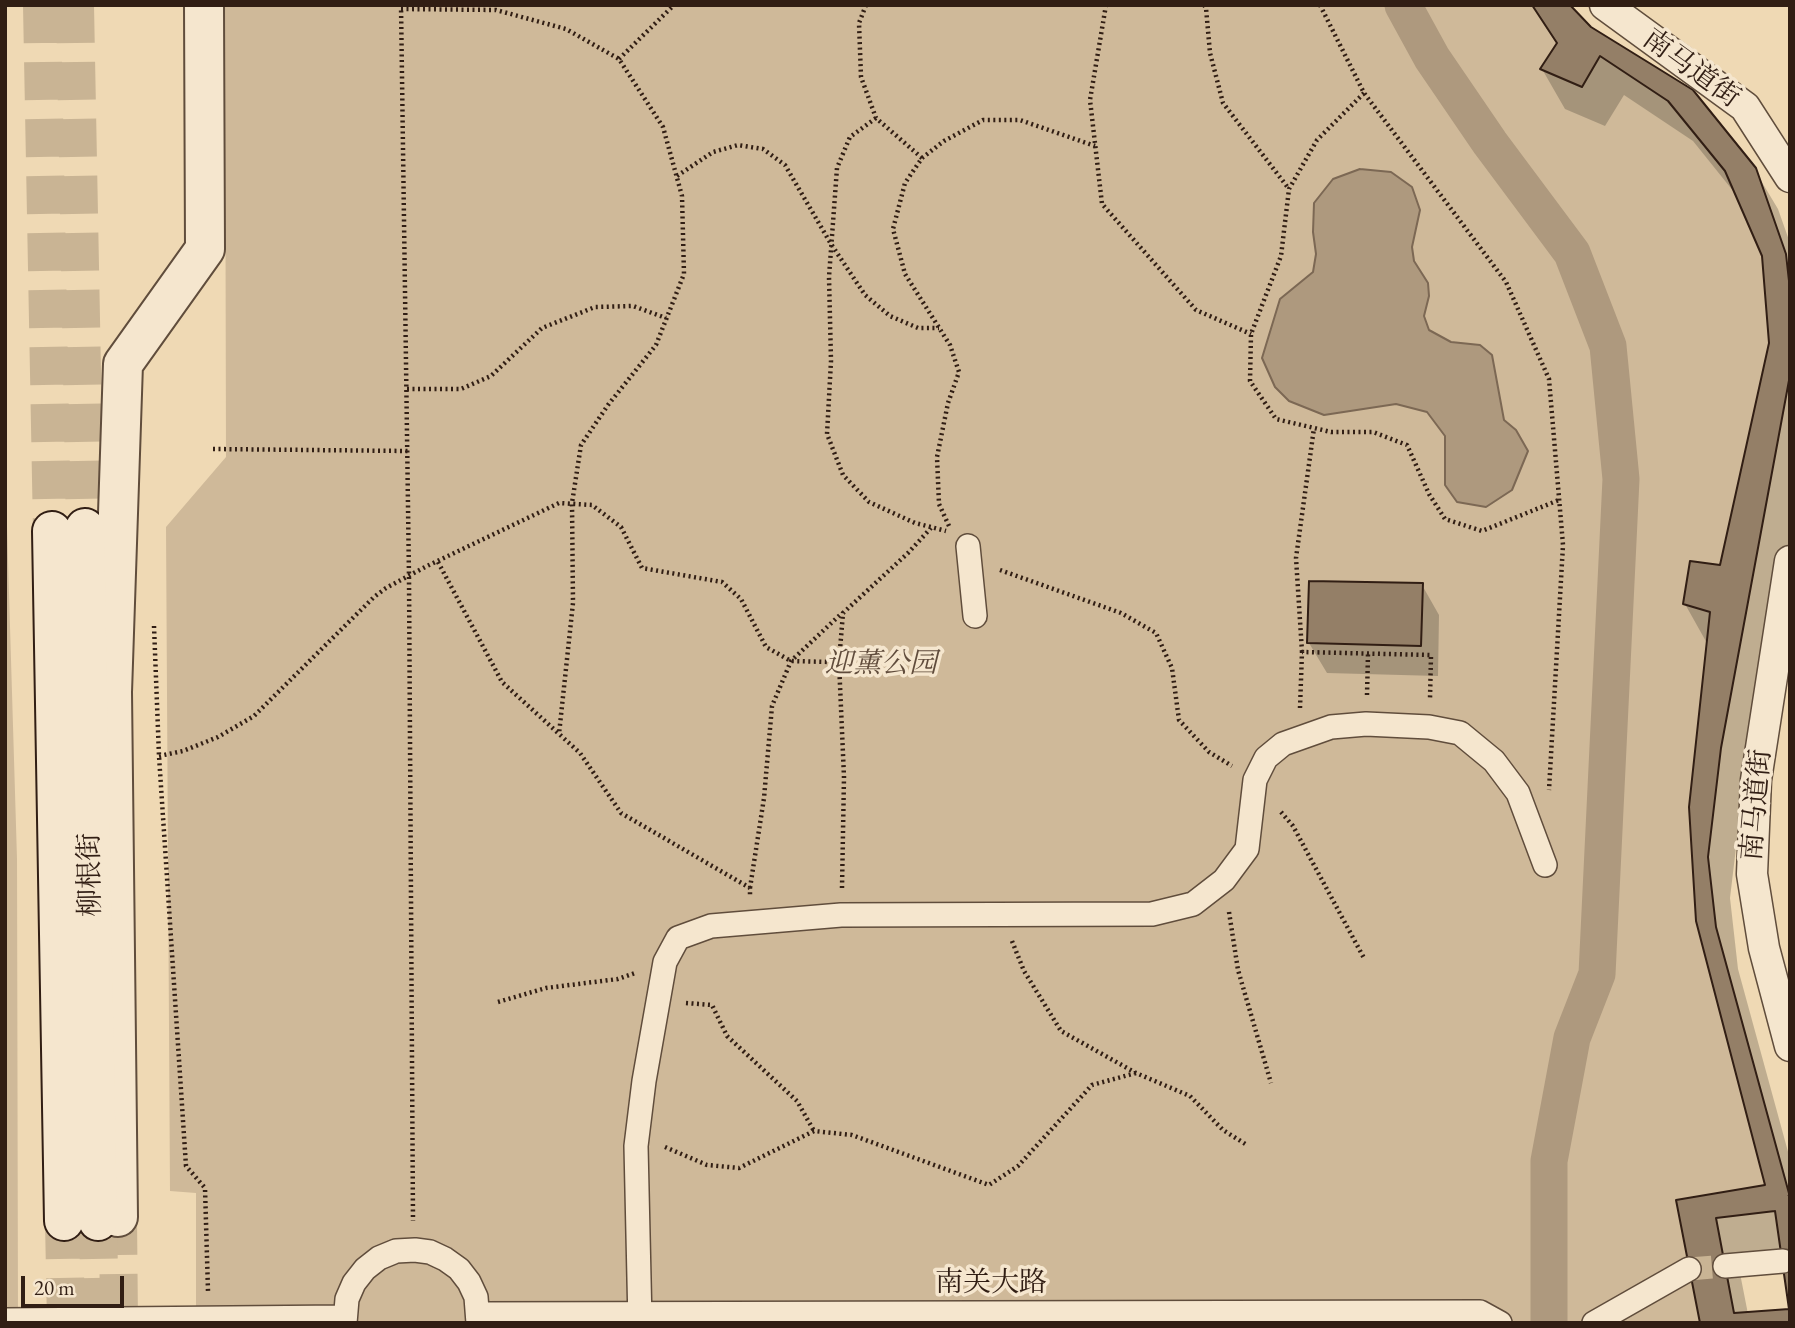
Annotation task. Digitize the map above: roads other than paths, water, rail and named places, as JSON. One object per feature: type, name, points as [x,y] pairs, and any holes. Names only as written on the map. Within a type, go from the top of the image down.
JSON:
[{"type":"street","name":"柳根街","points":[[68,530],[93,1220],[122,364],[205,250],[204,5]]},
{"type":"street","name":"南马道街","points":[[1605,5],[1745,107],[1790,177]]},
{"type":"street","points":[[968,546],[975,616]]},
{"type":"street","name":"南马道街","points":[[1790,561],[1785,617],[1756,780],[1752,874],[1764,948],[1790,1046]]},
{"type":"street","points":[[640,1318],[636,1146],[644,1081],[664,972],[678,938],[710,926],[841,915],[1152,914],[1193,904],[1224,880],[1247,849],[1255,780],[1266,758],[1283,744],[1331,727],[1366,724],[1429,727],[1460,733],[1494,761],[1518,793],[1545,865]]},
{"type":"street","points":[[5,1320],[344,1320],[346,1299],[365,1269],[379,1258],[396,1251],[415,1250],[430,1252],[459,1269],[476,1297],[478,1318]]},
{"type":"street","points":[[1725,1266],[1783,1261]]},
{"type":"street","points":[[1594,1323],[1689,1269]]},
{"type":"street","name":"南关大路","points":[[478,1318],[1480,1312],[1500,1323]]},
{"type":"waterway","points":[[1403,5],[1432,58],[1490,143],[1572,253],[1608,346],[1621,479],[1597,974],[1572,1038],[1549,1161],[1549,1323]]},
{"type":"tunnel","points":[[42,5],[52,531]]},
{"type":"tunnel","points":[[75,5],[85,528]]},
{"type":"tunnel","points":[[118,1217],[119,1323]]},
{"type":"tunnel","points":[[64,1221],[66,1323]]},
{"type":"tunnel","points":[[98,1221],[100,1323]]},
{"type":"tunnel","points":[[1689,1269],[1725,1266]]},
{"type":"park label","name":"迎薰公园","points":[[881,664]]}]
